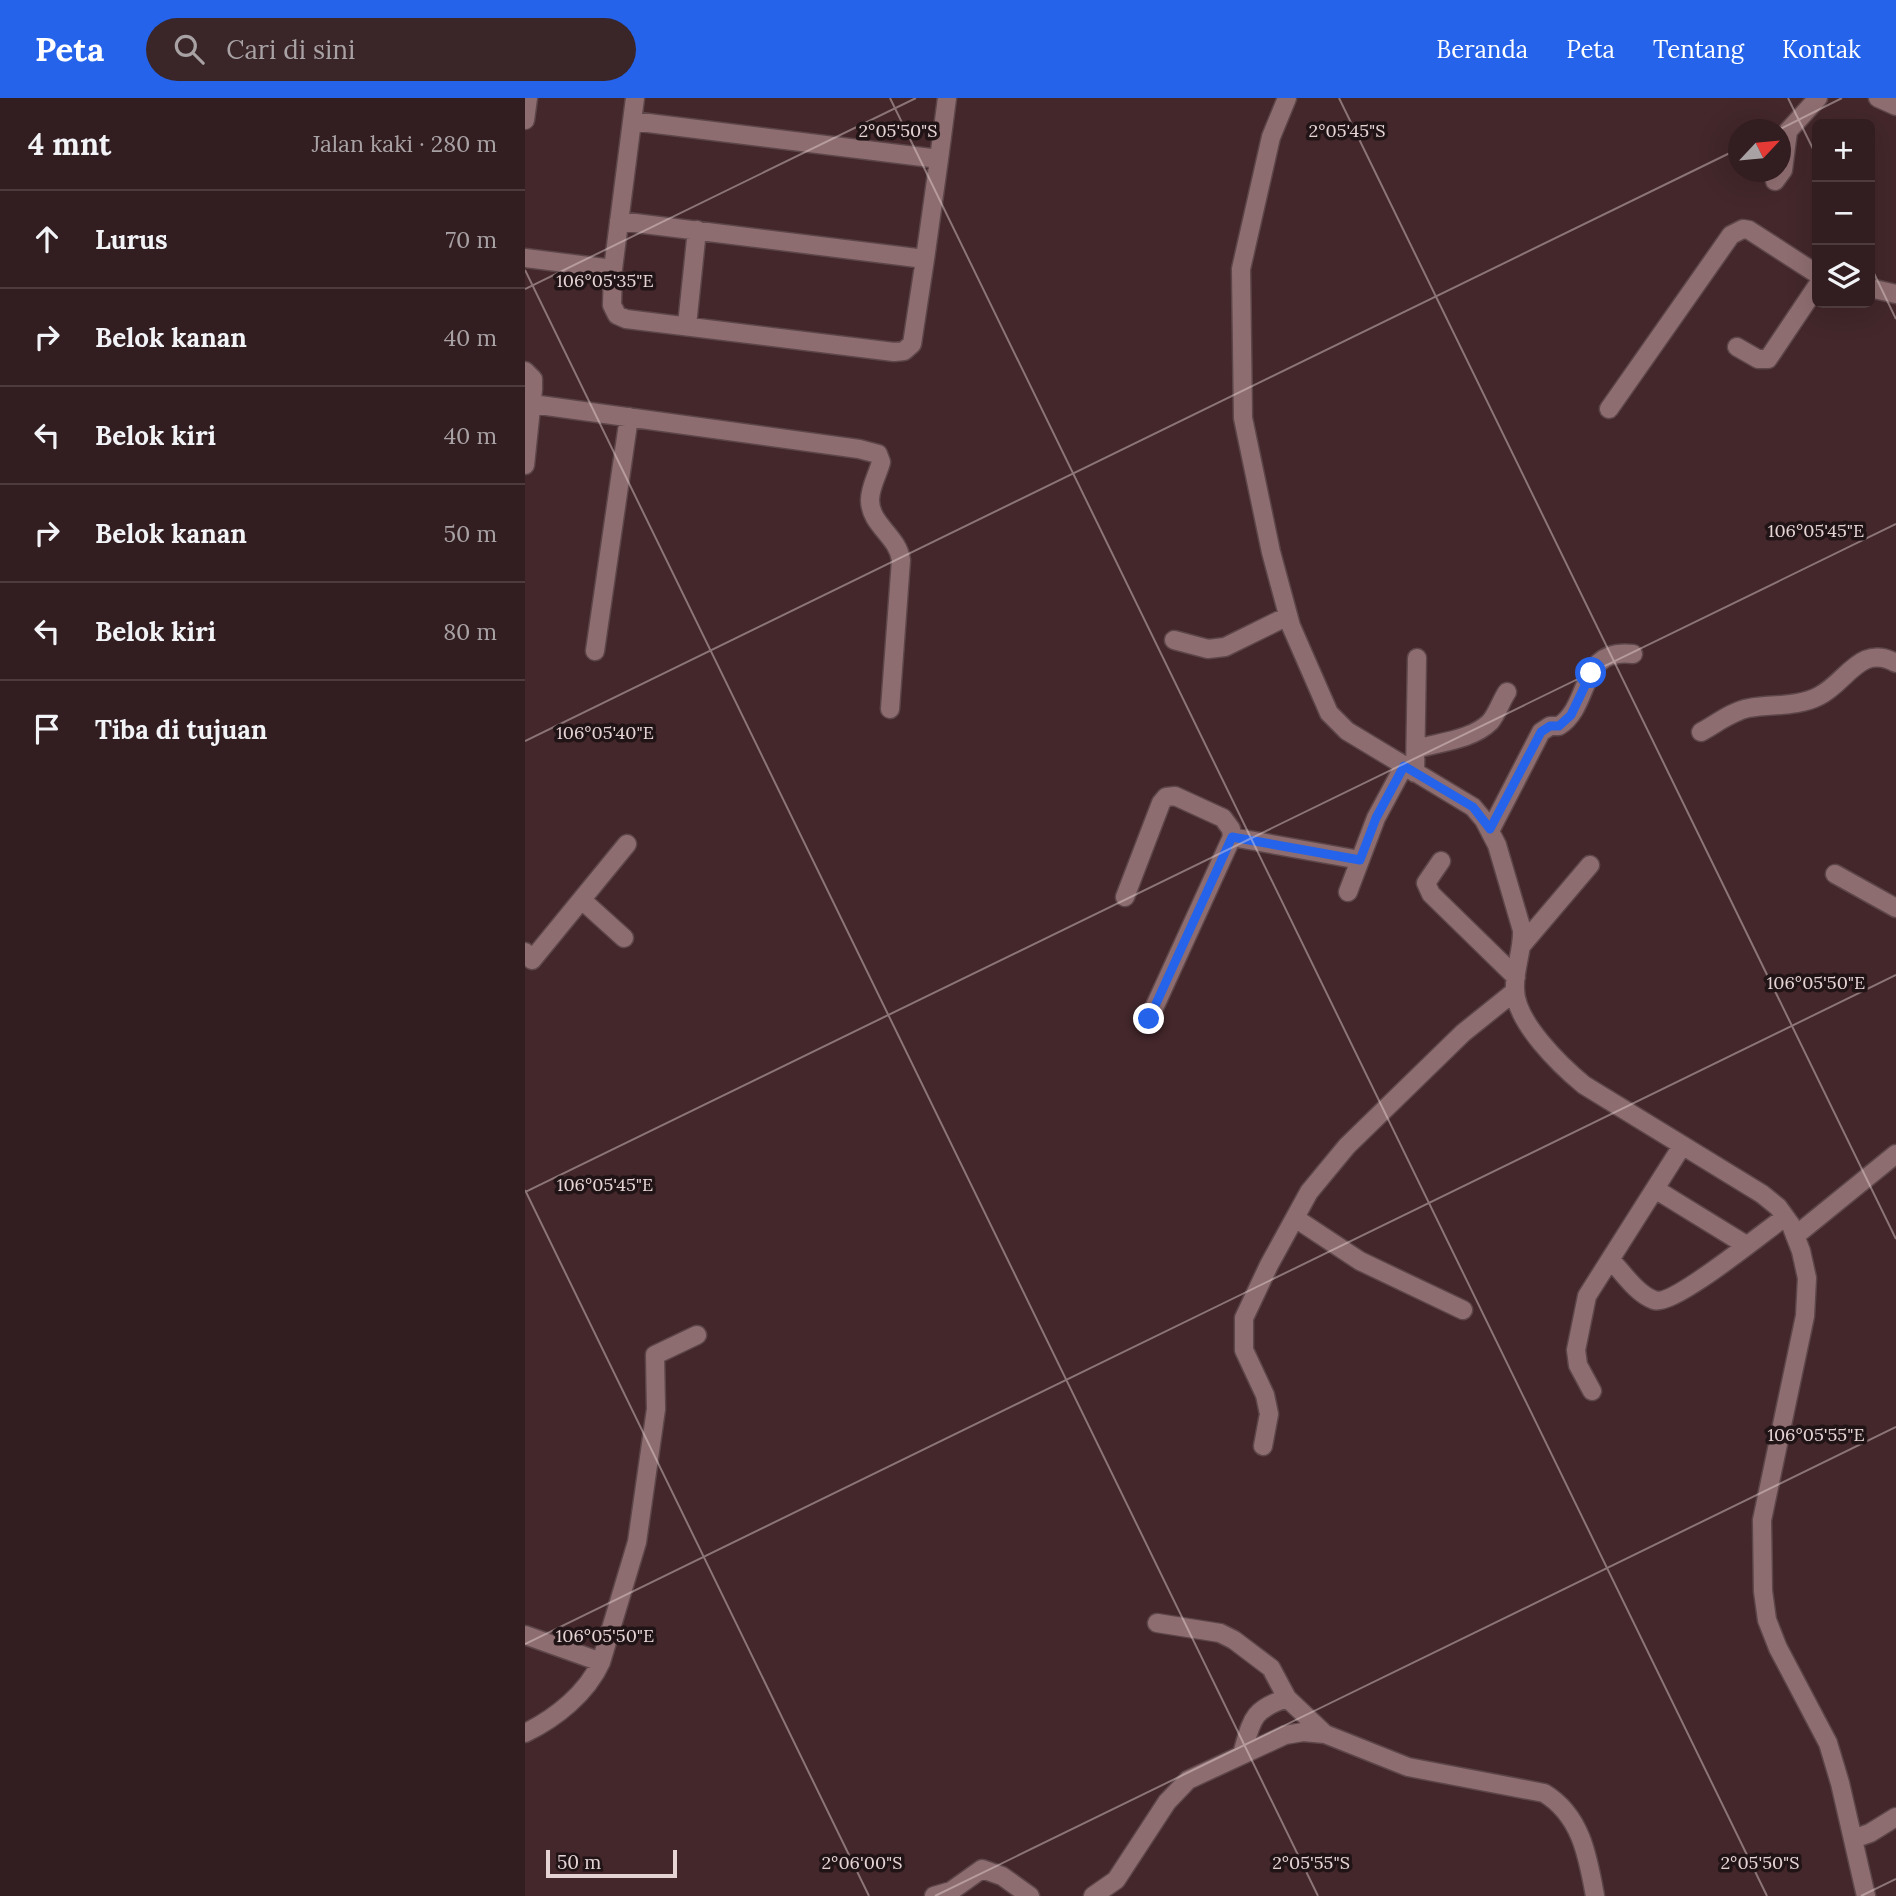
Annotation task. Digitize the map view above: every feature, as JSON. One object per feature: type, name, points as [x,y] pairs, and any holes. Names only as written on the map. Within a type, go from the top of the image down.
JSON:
[{"type":"street","points":[[525,120],[528,98]]},
{"type":"street","points":[[635,98],[613,269],[612,304],[618,315],[627,319],[904,351],[914,339],[947,98]]},
{"type":"street","points":[[1287,98],[1271,137],[1241,269],[1243,418],[1271,552],[1288,616],[1329,713],[1347,731],[1473,807],[1490,829],[1522,930],[1523,945],[1515,984],[1524,1018],[1562,1066],[1584,1085],[1762,1194],[1785,1217],[1795,1236],[1807,1278],[1805,1315],[1762,1520],[1763,1591],[1767,1620],[1778,1648],[1828,1743],[1866,1896]]},
{"type":"street","points":[[1791,129],[1818,98]]},
{"type":"street","points":[[1878,98],[1896,106]]},
{"type":"street","points":[[632,121],[939,159]]},
{"type":"street","points":[[619,221],[925,258]]},
{"type":"street","points":[[687,326],[697,230]]},
{"type":"street","points":[[1609,409],[1731,235],[1749,230],[1812,271]]},
{"type":"street","points":[[525,258],[613,269]]},
{"type":"street","points":[[1875,289],[1896,294]]},
{"type":"street","points":[[1737,347],[1758,359],[1768,359],[1812,293]]},
{"type":"street","points":[[525,371],[533,379],[525,465]]},
{"type":"street","points":[[532,404],[878,454],[881,462],[870,504],[877,521],[895,542],[901,560],[890,709]]},
{"type":"street","points":[[595,652],[629,417]]},
{"type":"street","points":[[1174,640],[1208,649],[1225,647],[1288,616]]},
{"type":"street","points":[[1490,829],[1541,732],[1550,726],[1559,726],[1571,715],[1599,662],[1618,652],[1633,654]]},
{"type":"street","points":[[1701,732],[1748,708],[1804,701],[1818,696],[1866,659],[1880,656],[1896,663]]},
{"type":"street","points":[[1348,892],[1376,818],[1410,769],[1416,749],[1417,658]]},
{"type":"street","points":[[1416,749],[1469,735],[1480,729],[1490,721],[1507,692]]},
{"type":"street","points":[[1125,897],[1161,803],[1166,797],[1175,796],[1223,818],[1231,829],[1232,837],[1149,1019]]},
{"type":"street","points":[[1232,837],[1360,860]]},
{"type":"street","points":[[525,953],[532,960],[628,844]]},
{"type":"street","points":[[1441,860],[1426,883],[1431,894],[1515,984]]},
{"type":"street","points":[[1523,945],[1590,866]]},
{"type":"street","points":[[1835,874],[1896,908]]},
{"type":"street","points":[[582,900],[624,938]]},
{"type":"street","points":[[1263,1446],[1269,1414],[1265,1395],[1244,1350],[1244,1318],[1294,1218],[1309,1192],[1347,1146],[1515,984]]},
{"type":"street","points":[[1592,1391],[1578,1365],[1576,1350],[1587,1296],[1682,1146]]},
{"type":"street","points":[[1795,1236],[1896,1154]]},
{"type":"street","points":[[1655,1189],[1746,1245]]},
{"type":"street","points":[[1611,1260],[1639,1289],[1654,1300],[1661,1301],[1705,1277],[1785,1217]]},
{"type":"street","points":[[1294,1218],[1360,1261],[1463,1310]]},
{"type":"street","points":[[525,1733],[550,1718],[577,1696],[596,1674],[637,1542],[656,1409],[655,1354],[697,1335]]},
{"type":"street","points":[[1157,1623],[1220,1633],[1234,1640],[1271,1668],[1287,1698],[1325,1734]]},
{"type":"street","points":[[525,1635],[601,1662]]},
{"type":"street","points":[[1242,1754],[1251,1723],[1258,1711],[1287,1698]]},
{"type":"street","points":[[1093,1896],[1116,1880],[1167,1802],[1188,1780],[1286,1735],[1303,1732],[1325,1734],[1408,1767],[1545,1793],[1557,1800],[1577,1826],[1590,1866],[1595,1896]]},
{"type":"street","points":[[1853,1839],[1870,1833],[1890,1818],[1896,1817]]},
{"type":"street","points":[[934,1896],[951,1891],[982,1869],[1002,1877],[1030,1896]]},
{"type":"route","points":[[1149,1019],[1232,837],[1360,860],[1376,818],[1404,766],[1473,807],[1490,829],[1541,732],[1550,726],[1559,726],[1571,715],[1591,673]]}]
